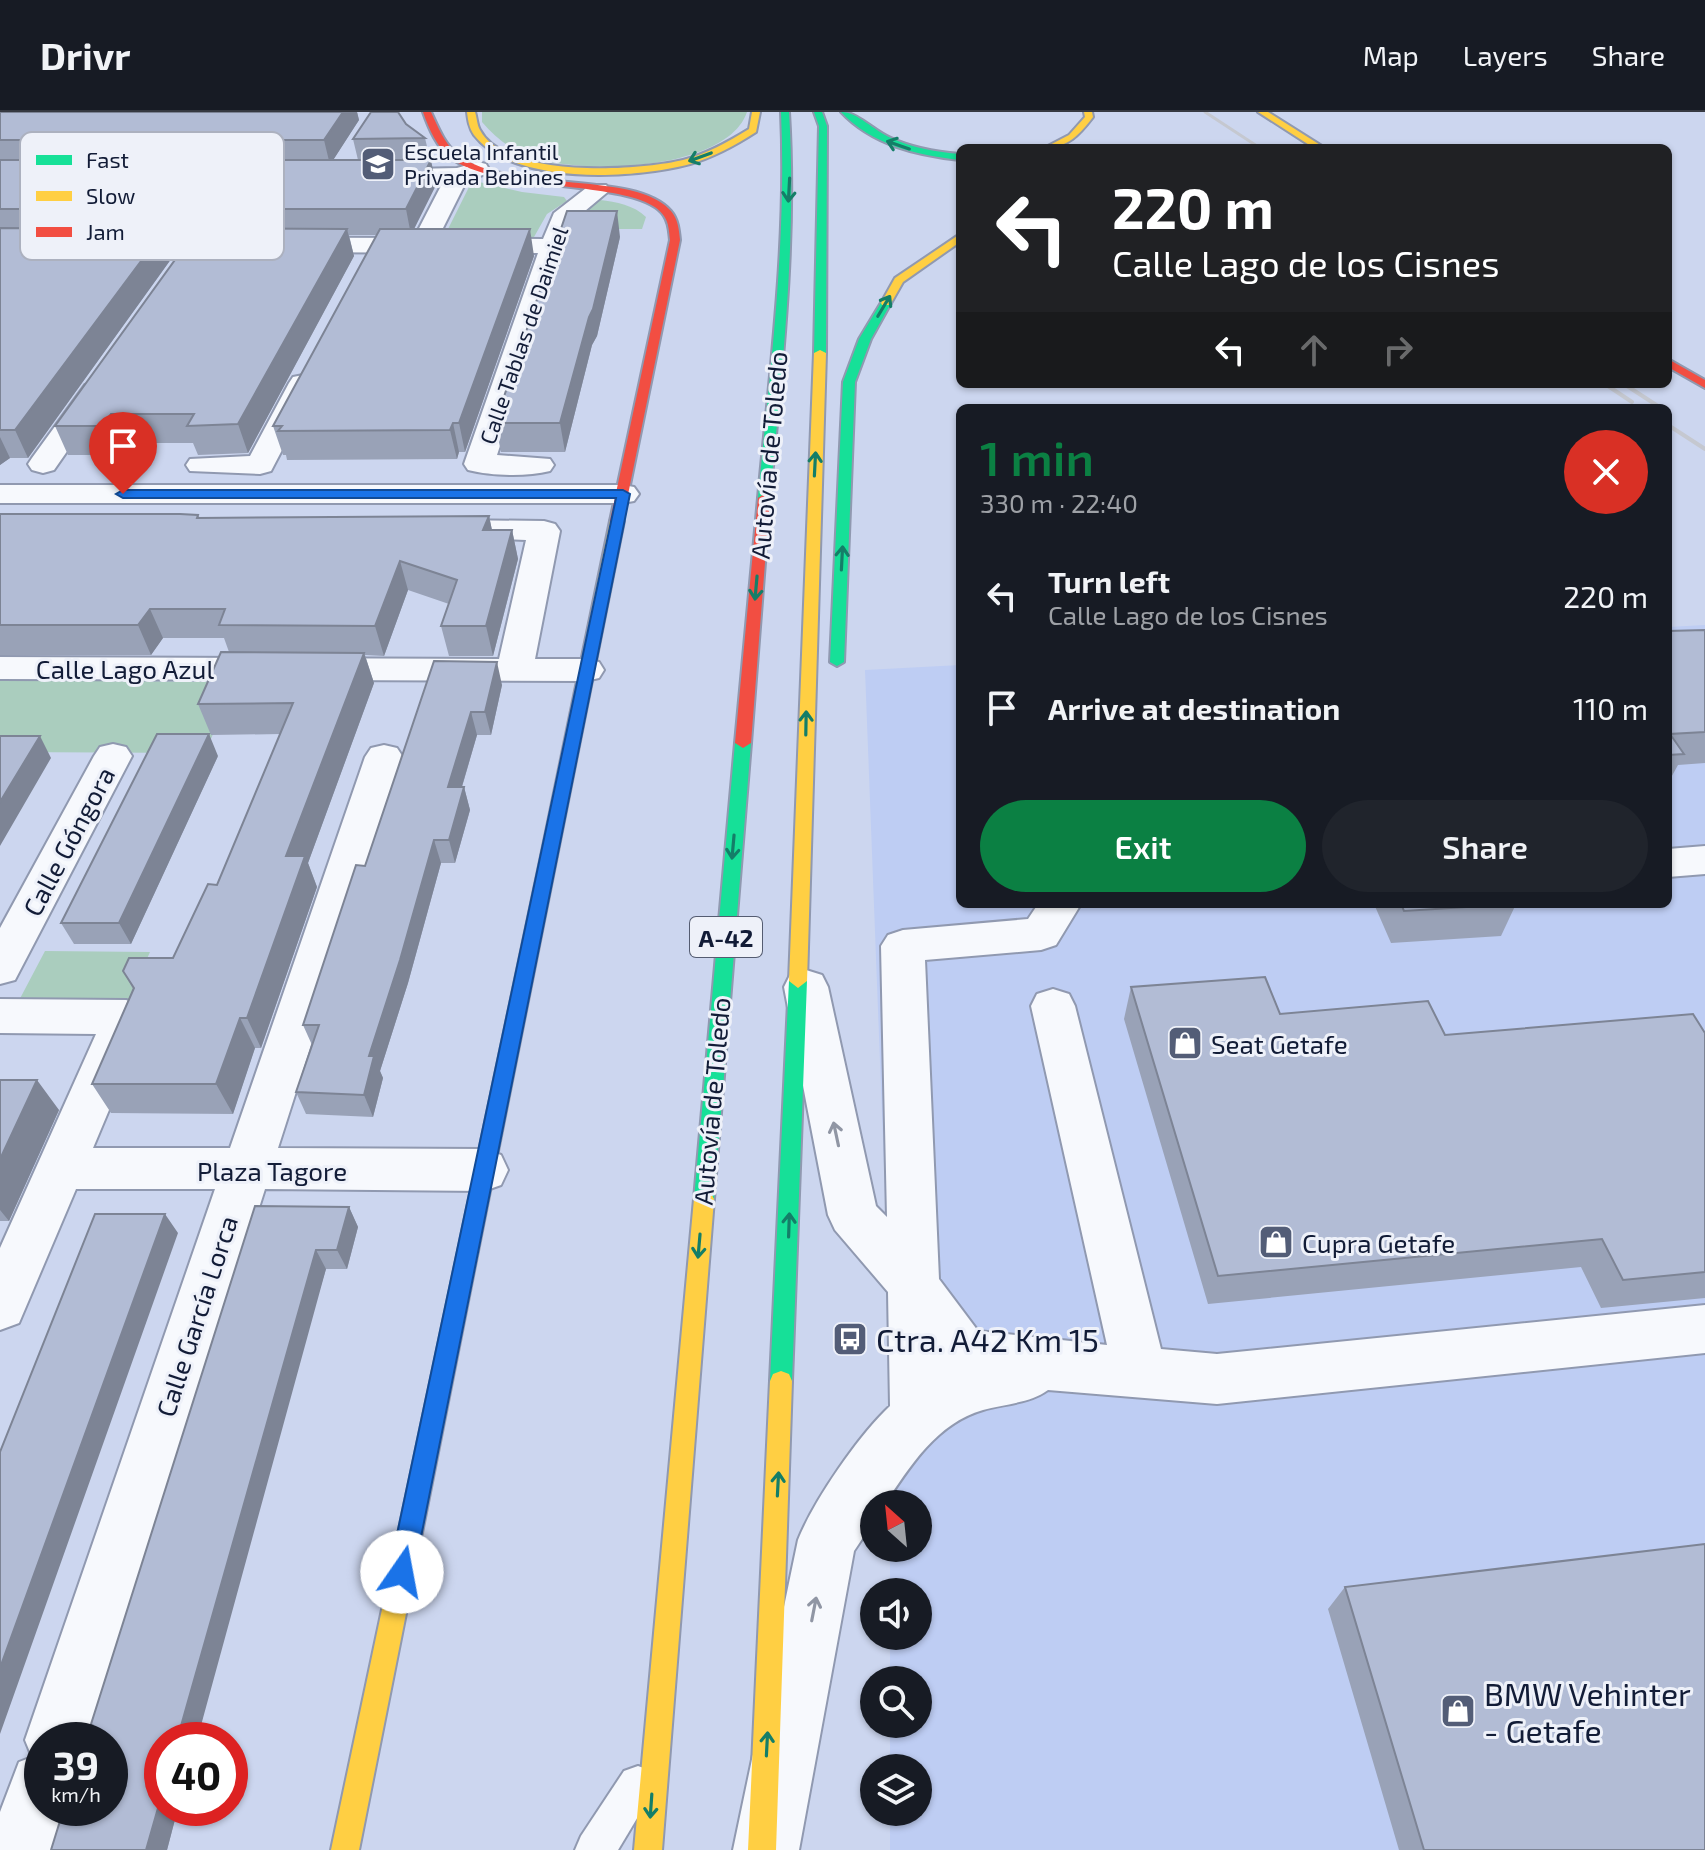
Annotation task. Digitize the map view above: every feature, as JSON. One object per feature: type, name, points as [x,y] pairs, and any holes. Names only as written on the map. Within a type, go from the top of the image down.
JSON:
[{"type":"main road","points":[[471,112],[472,125],[506,155],[526,163],[611,172],[671,166],[733,144],[753,130],[756,112]]},
{"type":"main road","name":"Autovía de Toledo","points":[[648,1850],[653,1762],[786,243],[790,168],[785,112]]},
{"type":"main road","name":"Autovía de Toledo","points":[[764,1850],[803,857],[810,563],[819,390],[823,126],[818,112]]},
{"type":"main road","points":[[845,112],[858,128],[897,146],[956,157]]},
{"type":"main road","points":[[1062,144],[1081,131],[1089,117],[1088,112]]},
{"type":"main road","points":[[1262,112],[1314,144]]},
{"type":"main road","points":[[345,1850],[673,252],[674,226],[666,210],[658,205],[619,192],[468,172],[435,139],[430,115]]},
{"type":"main road","points":[[834,678],[849,382],[865,339],[899,280],[956,240]]},
{"type":"main road","points":[[1672,364],[1705,385]]},
{"type":"main road","points":[[803,857],[826,723]]},
{"type":"street","points":[[348,176],[468,172]]},
{"type":"street","points":[[422,246],[468,172]]},
{"type":"street","name":"Calle Tablas de Daimiel","points":[[560,465],[479,464],[562,218],[598,190]]},
{"type":"street","points":[[0,269],[11,244]]},
{"type":"street","points":[[284,245],[551,246]]},
{"type":"street","points":[[360,273],[375,246]]},
{"type":"street","points":[[180,271],[188,260]]},
{"type":"street","points":[[167,465],[260,465],[317,355]]},
{"type":"street","points":[[74,465],[43,464],[107,374]]},
{"type":"street","points":[[0,494],[623,494]]},
{"type":"street","points":[[421,530],[544,531],[515,669]]},
{"type":"street","name":"Calle Lago Azul","points":[[0,668],[586,670]]},
{"type":"street","name":"Calle Góngora","points":[[0,968],[113,756]]},
{"type":"street","name":"Calle García Lorca","points":[[63,1722],[244,1170],[384,757]]},
{"type":"street","points":[[1672,863],[1705,860]]},
{"type":"street","points":[[918,1417],[903,946],[1041,934],[1057,908]]},
{"type":"street","points":[[799,953],[853,1215],[913,1284],[963,1354],[1060,1366],[1217,1379],[1705,1329]]},
{"type":"street","points":[[1053,1006],[1140,1373]]},
{"type":"street","points":[[0,1016],[126,1017],[0,1306]]},
{"type":"street","name":"Plaza Tagore","points":[[60,1168],[484,1170]]},
{"type":"street","points":[[764,1850],[827,1540],[895,1439],[918,1417],[967,1388],[1060,1366]]},
{"type":"street","points":[[20,1850],[28,1826]]},
{"type":"lane","points":[[595,1850],[653,1762]]},
{"type":"shaded area","points":[[1705,625],[1705,1850],[890,1850],[890,1826],[932,1826],[932,1754],[890,1754],[890,1738],[932,1738],[932,1666],[890,1666],[890,1650],[932,1650],[932,1578],[890,1578],[890,1562],[932,1562],[932,1490],[890,1490],[885,1193],[865,670],[956,665],[956,908],[1672,908],[1672,627]]},
{"type":"green space","points":[[482,112],[747,112],[734,132],[711,147],[681,158],[647,164],[578,166],[549,162],[507,145],[482,122]]},
{"type":"green space","points":[[475,181],[522,192],[564,197],[567,201],[547,214],[534,237],[443,239],[471,183]]},
{"type":"green space","points":[[600,200],[624,205],[641,213],[646,217],[642,229],[568,229],[575,218]]},
{"type":"green space","points":[[0,680],[235,682],[205,753],[0,752]]},
{"type":"green space","points":[[45,951],[150,952],[124,1010],[15,1008]]},
{"type":"building","points":[[0,112],[343,112],[324,140],[284,140],[284,132],[20,132],[20,140],[0,140]]},
{"type":"building","points":[[371,112],[398,112],[406,124],[425,138],[353,139]]},
{"type":"building","points":[[0,160],[20,160],[20,209],[0,209]]},
{"type":"building","points":[[284,160],[431,160],[406,209],[284,209]]},
{"type":"building","points":[[567,211],[617,211],[560,423],[495,423]]},
{"type":"building","points":[[0,228],[20,228],[20,260],[142,260],[15,430],[0,430]]},
{"type":"building","points":[[284,229],[347,229],[238,424],[187,426],[194,414],[111,414],[103,426],[55,426],[175,260],[284,260]]},
{"type":"building","points":[[380,229],[530,229],[459,423],[453,423],[450,430],[278,431],[282,426],[273,426]]},
{"type":"building","points":[[0,514],[180,514],[198,515],[197,518],[489,516],[483,530],[512,530],[486,626],[441,626],[457,580],[400,561],[375,626],[219,625],[225,609],[150,609],[138,625],[0,625]]},
{"type":"building","points":[[1705,630],[1705,732],[1672,734],[1672,631]]},
{"type":"building","points":[[221,652],[364,653],[286,856],[305,856],[247,1018],[240,1018],[216,1084],[92,1084],[134,988],[123,971],[129,958],[173,958],[208,884],[217,885],[293,703],[198,704]]},
{"type":"building","points":[[434,661],[497,662],[485,712],[471,712],[448,787],[464,787],[449,840],[434,840],[369,1056],[374,1056],[364,1095],[296,1092],[319,1025],[303,1025],[356,865],[365,866]]},
{"type":"building","points":[[157,734],[209,734],[119,923],[61,923]]},
{"type":"building","points":[[0,736],[40,736],[0,802]]},
{"type":"building","points":[[1672,737],[1684,754],[1672,755]]},
{"type":"building","points":[[1403,908],[1451,908],[1404,911]]},
{"type":"building","points":[[1265,977],[1280,1014],[1428,1001],[1445,1035],[1693,1014],[1705,1033],[1705,1272],[1623,1280],[1602,1239],[1218,1276],[1131,987]]},
{"type":"building","points":[[0,1080],[37,1080],[0,1159]]},
{"type":"building","points":[[255,1206],[349,1207],[337,1250],[316,1250],[182,1722],[144,1722],[144,1826],[153,1826],[146,1850],[51,1850],[58,1826],[128,1826],[128,1722],[92,1722]]},
{"type":"building","points":[[95,1214],[165,1214],[0,1668],[0,1452]]},
{"type":"building","points":[[1705,1544],[1705,1850],[1424,1850],[1345,1587]]},
{"type":"railway","points":[[1205,112],[1254,144]]},
{"type":"railway","points":[[1611,388],[1632,402]]},
{"type":"railway","points":[[1630,388],[1655,404]]},
{"type":"railway","points":[[1672,428],[1705,449]]},
{"type":"traffic: fast","points":[[764,498],[786,257],[788,160],[785,112]]},
{"type":"traffic: fast","points":[[818,112],[823,126],[820,353]]},
{"type":"traffic: fast","points":[[845,112],[870,132],[898,145],[956,156]]},
{"type":"traffic: fast","points":[[837,662],[849,382],[865,339],[886,303]]},
{"type":"traffic: fast","points":[[704,1199],[743,743]]},
{"type":"traffic: fast","points":[[781,1381],[798,981]]},
{"type":"traffic: slow","points":[[471,112],[479,135],[495,150],[519,161],[546,168],[608,172],[665,166],[704,156],[753,130],[756,112]]},
{"type":"traffic: slow","points":[[1057,144],[1072,137],[1089,117],[1088,112]]},
{"type":"traffic: slow","points":[[1262,112],[1314,144]]},
{"type":"traffic: slow","points":[[886,303],[899,280],[956,240]]},
{"type":"traffic: slow","points":[[798,981],[820,353]]},
{"type":"traffic: slow","points":[[549,856],[617,521]]},
{"type":"traffic: slow","points":[[648,1850],[704,1199]]},
{"type":"traffic: slow","points":[[345,1850],[468,1251]]},
{"type":"traffic: slow","points":[[762,1850],[781,1381]]},
{"type":"traffic: jam","points":[[427,112],[447,148],[457,158],[479,170],[537,182],[628,194],[650,200],[666,211],[670,218],[675,240],[617,521]]},
{"type":"traffic: jam","points":[[1672,364],[1705,385]]},
{"type":"traffic: jam","points":[[743,743],[764,498]]},
{"type":"traffic: jam","points":[[468,1251],[549,856]]},
{"type":"place","name":"Escuela Infantil Privada Bebines","points":[[378,164]]},
{"type":"place","name":"Seat Getafe","points":[[1185,1043]]},
{"type":"place","name":"Cupra Getafe","points":[[1276,1242]]},
{"type":"place","name":"Ctra. A42 Km 15","points":[[850,1339]]},
{"type":"place","name":"BMW Vehinter - Getafe","points":[[1458,1711]]},
{"type":"route","points":[[123,494],[623,494],[402,1572]]}]
